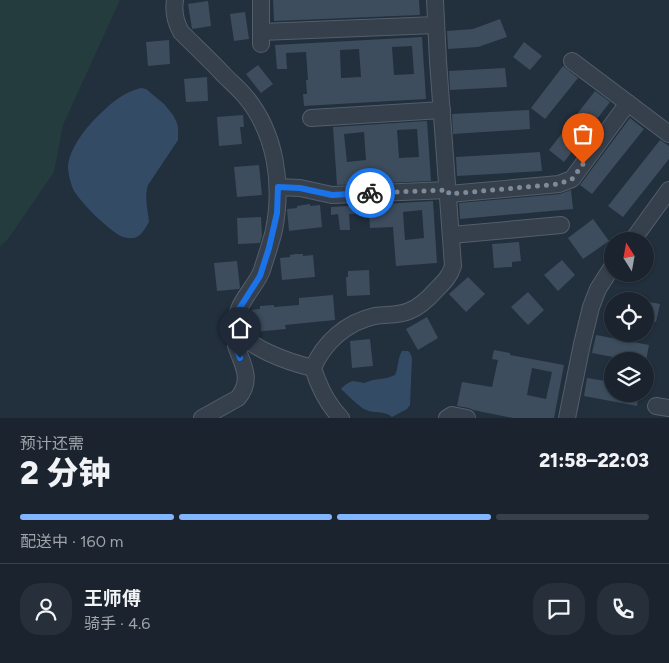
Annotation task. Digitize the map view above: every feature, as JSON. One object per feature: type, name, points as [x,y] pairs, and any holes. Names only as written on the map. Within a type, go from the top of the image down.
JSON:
[{"type":"lane","points":[[175,0],[174,15],[181,32],[246,97],[262,121],[276,165],[278,187],[277,213],[269,248],[260,276],[239,309],[236,318],[238,327],[242,336],[274,356],[313,368]]},
{"type":"lane","points":[[262,0],[261,38],[436,25]]},
{"type":"lane","points":[[341,418],[325,398],[316,379],[313,368],[321,351],[348,327],[362,320],[408,312],[421,305],[448,278],[454,260],[435,0]]},
{"type":"lane","points":[[572,61],[669,134]]},
{"type":"lane","points":[[278,187],[300,188],[332,195],[448,192],[559,184],[572,179],[628,103]]},
{"type":"lane","points":[[311,118],[442,110]]},
{"type":"lane","points":[[639,232],[669,190]]},
{"type":"lane","points":[[452,235],[561,226]]},
{"type":"lane","points":[[567,418],[591,307],[598,288],[604,279]]},
{"type":"lane","points":[[202,418],[238,398],[245,388],[246,375],[236,346],[242,336]]},
{"type":"lane","points":[[447,418],[452,415],[467,418]]},
{"type":"green space","points":[[0,0],[120,0],[63,125],[54,172],[8,239],[0,246]]},
{"type":"water","points":[[141,88],[146,89],[164,104],[173,115],[178,128],[178,140],[148,185],[146,199],[149,222],[139,236],[127,238],[117,234],[95,216],[76,194],[68,167],[74,146],[92,122],[117,100]]},
{"type":"water","points":[[402,351],[408,351],[412,358],[410,405],[407,409],[392,417],[367,410],[358,405],[341,389],[353,381],[364,383],[395,375]]},
{"type":"building","points":[[273,0],[419,0],[420,15],[274,21]]},
{"type":"building","points":[[208,1],[211,26],[192,29],[188,4]]},
{"type":"building","points":[[245,12],[249,39],[234,41],[230,14]]},
{"type":"building","points":[[500,19],[507,37],[478,47],[448,49],[447,31],[473,29]]},
{"type":"building","points":[[422,37],[426,99],[304,106],[303,94],[307,94],[306,80],[308,80],[306,52],[286,53],[287,69],[277,69],[275,45]],"holes":[[[412,46],[414,74],[394,75],[392,47]],[[359,49],[361,77],[341,78],[340,50]]]},
{"type":"building","points":[[169,40],[170,64],[148,66],[146,42]]},
{"type":"building","points":[[524,42],[542,56],[530,70],[513,57]]},
{"type":"building","points":[[258,65],[273,84],[261,93],[246,74]]},
{"type":"building","points":[[563,66],[578,78],[545,119],[531,108]]},
{"type":"building","points":[[505,68],[507,87],[450,90],[449,71]]},
{"type":"building","points":[[207,77],[208,101],[186,102],[184,79]]},
{"type":"building","points":[[595,91],[610,102],[564,162],[549,150]]},
{"type":"building","points":[[529,110],[530,129],[453,134],[452,114]]},
{"type":"building","points":[[243,115],[244,127],[240,127],[242,144],[219,146],[217,117]]},
{"type":"building","points":[[630,118],[644,129],[592,194],[580,185]]},
{"type":"building","points":[[427,121],[431,181],[337,185],[333,127]],"holes":[[[417,129],[419,157],[399,158],[397,130]],[[364,132],[366,160],[347,162],[344,134]]]},
{"type":"building","points":[[660,140],[669,146],[669,159],[623,217],[608,206]]},
{"type":"building","points":[[540,152],[542,171],[457,176],[456,157]]},
{"type":"building","points":[[259,165],[262,195],[237,197],[234,167]]},
{"type":"building","points":[[571,190],[573,209],[460,219],[459,203],[560,194]]},
{"type":"building","points":[[433,201],[437,263],[396,266],[393,227],[370,228],[369,213],[349,214],[350,230],[340,230],[338,214],[331,215],[331,207]],"holes":[[[422,210],[424,238],[405,240],[403,212]]]},
{"type":"building","points":[[310,204],[310,206],[320,205],[322,227],[289,231],[287,209]]},
{"type":"building","points":[[261,217],[262,236],[260,243],[238,244],[237,218]]},
{"type":"building","points":[[593,219],[604,234],[604,244],[583,259],[568,238]]},
{"type":"building","points":[[519,242],[521,261],[512,262],[512,267],[494,268],[492,244]]},
{"type":"building","points":[[303,254],[303,256],[313,255],[315,277],[282,280],[280,258]]},
{"type":"building","points":[[562,260],[575,275],[558,291],[544,275]]},
{"type":"building","points":[[237,261],[240,288],[217,291],[214,263]]},
{"type":"building","points":[[369,270],[370,295],[347,296],[346,277],[348,277],[348,271]]},
{"type":"building","points":[[468,277],[485,294],[466,312],[449,294]]},
{"type":"building","points":[[528,292],[544,310],[528,325],[511,307]]},
{"type":"building","points":[[333,295],[335,320],[285,325],[286,329],[254,332],[252,330],[250,310],[260,309],[260,306],[299,305],[299,298]]},
{"type":"building","points":[[654,303],[660,304],[656,322],[654,322]]},
{"type":"building","points":[[427,317],[438,338],[418,350],[406,329]]},
{"type":"building","points":[[596,335],[604,337],[604,342],[633,342],[649,345],[648,352],[604,352],[604,355],[592,353]]},
{"type":"building","points":[[370,339],[373,366],[352,368],[350,341]]},
{"type":"building","points":[[494,350],[510,353],[510,355],[564,365],[554,418],[513,418],[457,406],[462,382],[492,387],[498,360],[492,359]],"holes":[[[532,368],[552,372],[546,399],[527,395]]]},
{"type":"building","points":[[587,378],[604,381],[604,400],[584,396]]},
{"type":"building","points":[[616,402],[638,402],[637,406]]},
{"type":"way so far","points":[[370,193],[448,190],[449,194],[559,184],[572,179],[583,164]]},
{"type":"route","points":[[240,358],[236,346],[242,336],[236,318],[239,309],[260,276],[269,248],[277,213],[278,187],[300,188],[332,195],[370,193]]}]
